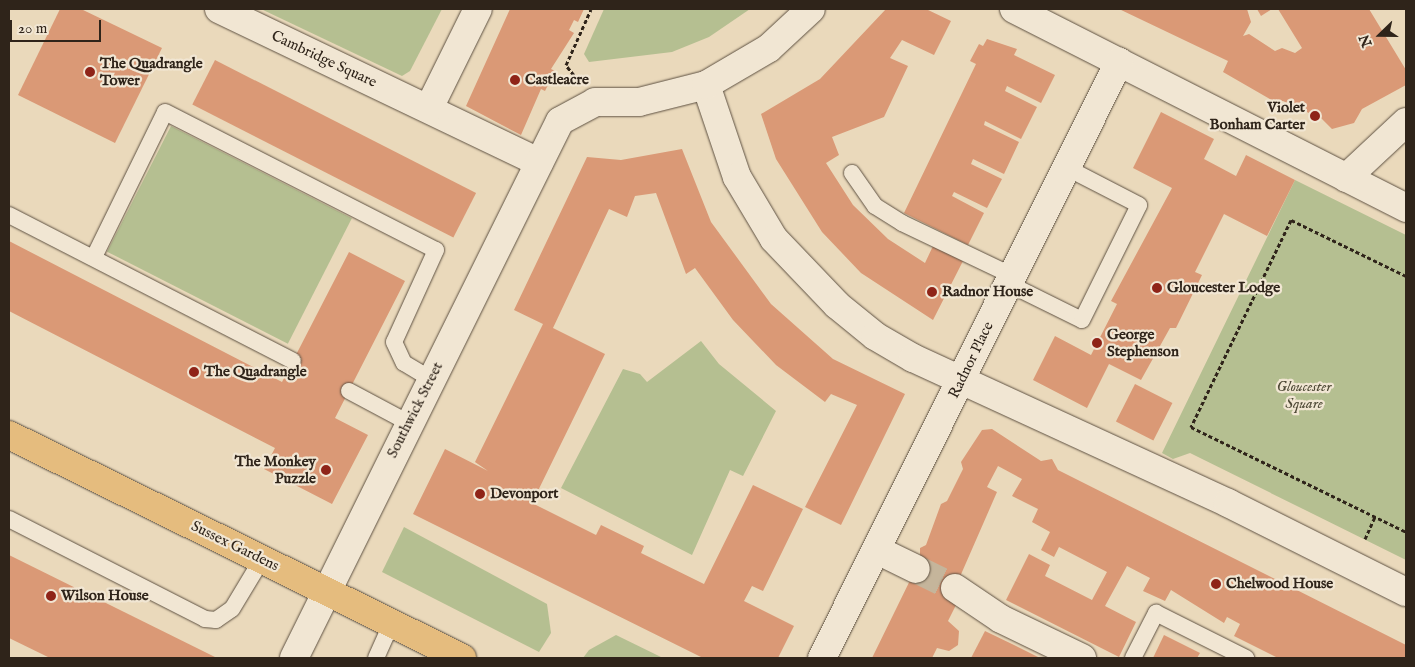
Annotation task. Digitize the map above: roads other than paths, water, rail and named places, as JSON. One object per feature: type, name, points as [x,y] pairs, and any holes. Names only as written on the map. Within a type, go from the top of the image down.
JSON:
[{"type":"main road","name":"Sussex Gardens","points":[[9,435],[462,658]]},
{"type":"street","name":"Cambridge Square","points":[[219,9],[430,108],[539,162]]},
{"type":"street","points":[[430,108],[478,9]]},
{"type":"street","points":[[1014,9],[1406,208]]},
{"type":"street","points":[[806,11],[768,48],[706,85],[737,177],[774,240],[801,271],[875,336],[1406,592]]},
{"type":"street","name":"Radnor Place","points":[[822,658],[1119,62]]},
{"type":"street","name":"Southwick Street","points":[[294,658],[325,591],[560,121],[596,102],[639,102],[706,85]]},
{"type":"street","points":[[1346,178],[1406,122]]},
{"type":"street","points":[[877,550],[916,569]]},
{"type":"street","points":[[955,588],[1001,619],[1082,658]]},
{"type":"lane","points":[[94,257],[165,112],[436,250],[394,342],[404,363],[431,379]]},
{"type":"lane","points":[[852,173],[875,206],[902,223],[1011,280],[1082,320],[1140,205],[1067,168]]},
{"type":"lane","points":[[9,215],[94,257],[293,361]]},
{"type":"lane","points":[[349,391],[409,423]]},
{"type":"lane","points":[[9,519],[205,619],[216,620],[232,609],[262,560]]},
{"type":"lane","points":[[1133,658],[1156,613],[1246,658]]},
{"type":"lane","points":[[376,658],[391,624]]},
{"type":"tunnel","points":[[916,569],[955,588]]},
{"type":"place","name":"The Quadrangle Tower","points":[[90,72]]},
{"type":"place","name":"Castleacre","points":[[515,80]]},
{"type":"place","name":"Violet Bonham Carter","points":[[1315,116]]},
{"type":"place","name":"Gloucester Lodge","points":[[1157,288]]},
{"type":"place","name":"Radnor House","points":[[932,292]]},
{"type":"place","name":"George Stephenson","points":[[1097,343]]},
{"type":"place","name":"The Quadrangle","points":[[194,372]]},
{"type":"place","name":"The Monkey Puzzle","points":[[326,470]]},
{"type":"place","name":"Devonport","points":[[480,494]]},
{"type":"place","name":"Chelwood House","points":[[1216,584]]},
{"type":"place","name":"Wilson House","points":[[51,596]]},
{"type":"park label","name":"Gloucester Square","points":[[1304,394]]}]
